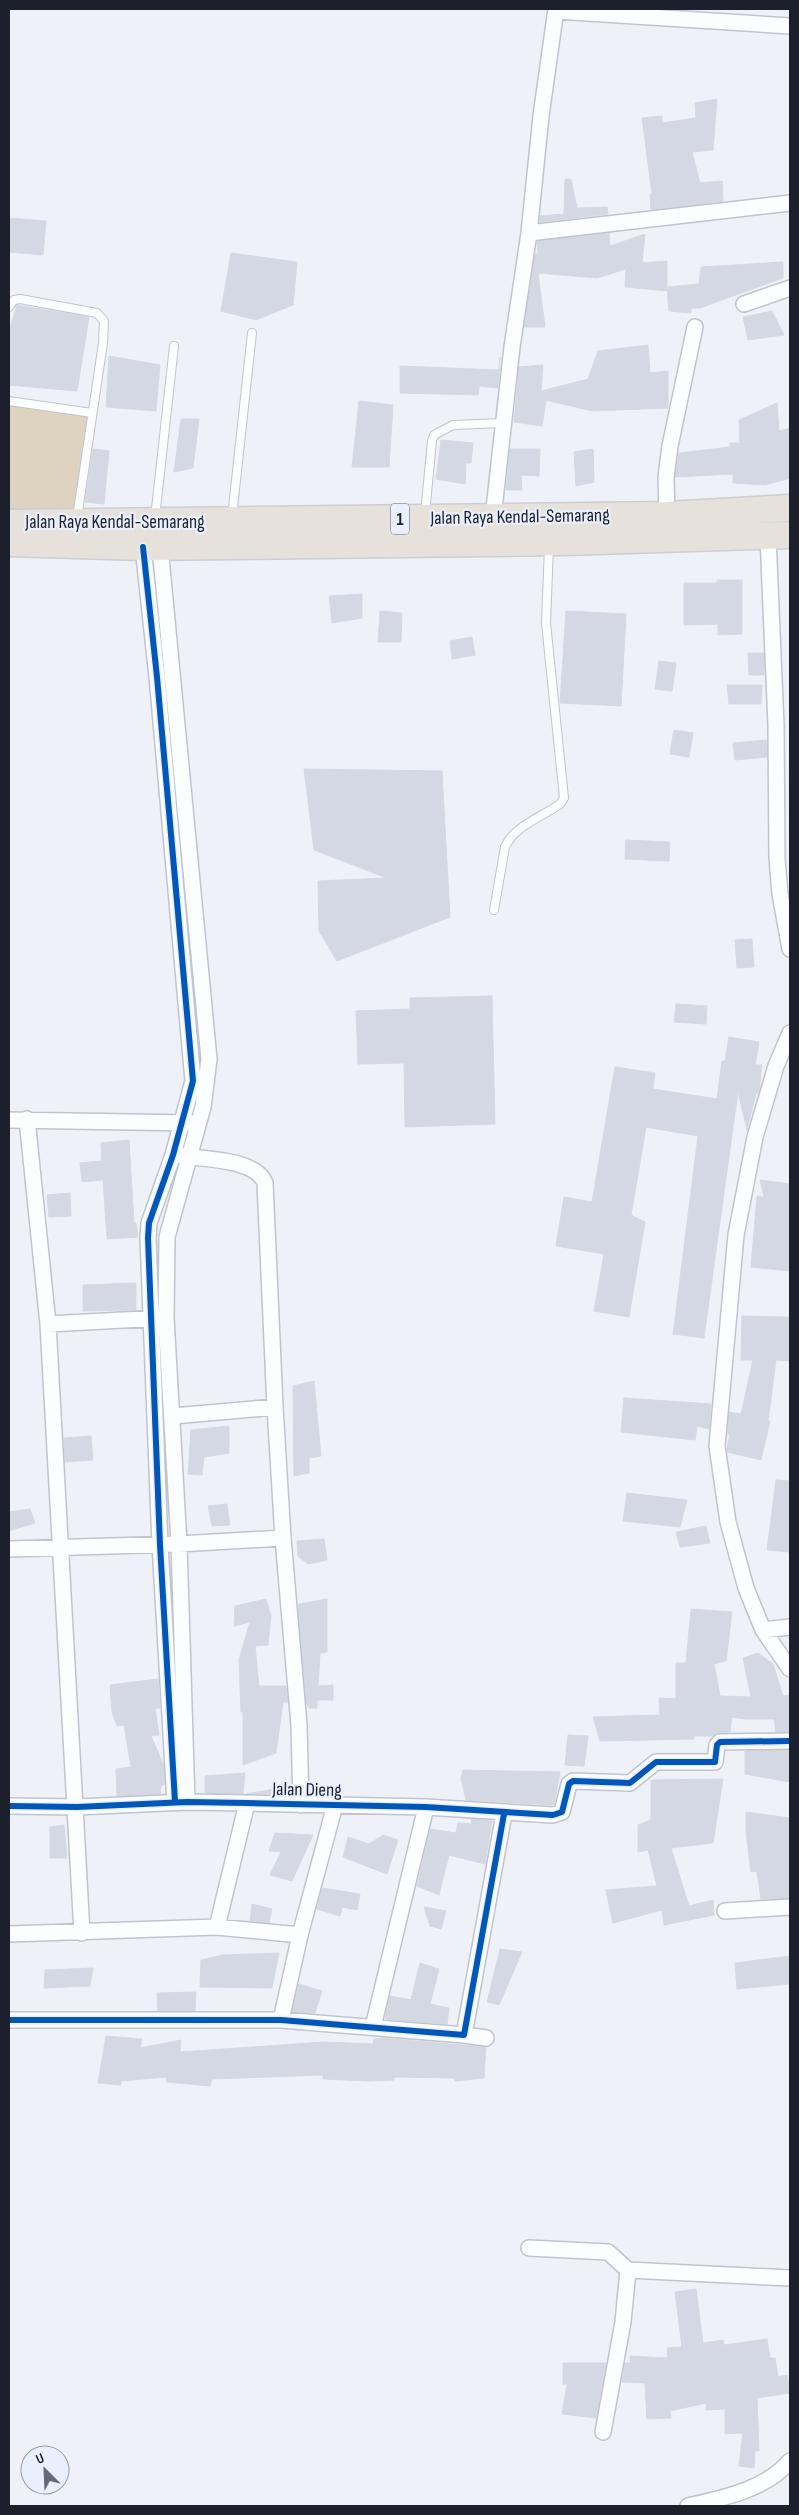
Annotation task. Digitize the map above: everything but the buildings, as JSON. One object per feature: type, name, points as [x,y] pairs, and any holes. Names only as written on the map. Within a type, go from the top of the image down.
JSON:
[{"type":"highway","name":"Jalan Raya Kendal-Semarang","points":[[9,543],[424,531],[493,518],[666,515],[790,508]]},
{"type":"highway","name":"Jalan Raya Kendal-Semarang","points":[[9,523],[76,524],[153,539],[232,521],[424,531],[549,542],[779,536]]},
{"type":"street","points":[[493,518],[503,423],[529,233],[541,116],[556,10],[790,26]]},
{"type":"street","points":[[529,233],[790,203]]},
{"type":"street","points":[[744,304],[790,288]]},
{"type":"street","points":[[666,515],[666,477],[670,446],[695,327]]},
{"type":"street","points":[[779,536],[783,782],[780,894],[790,948]]},
{"type":"street","points":[[153,539],[191,875],[209,1058],[206,1091],[173,1155],[149,1224],[148,1238],[160,1544],[173,1739],[181,1802]]},
{"type":"street","points":[[153,539],[176,876],[193,1081],[190,1157],[167,1237],[166,1318],[173,1416],[178,1544],[181,1802]]},
{"type":"street","points":[[176,876],[191,875]]},
{"type":"street","points":[[790,1033],[783,1064],[755,1138],[736,1234],[717,1446],[728,1522],[746,1588],[762,1630],[790,1669]]},
{"type":"street","points":[[27,1119],[48,1324],[77,1807],[82,1933]]},
{"type":"street","points":[[9,1120],[190,1123]]},
{"type":"street","points":[[173,1155],[242,1165],[259,1172],[265,1183],[275,1407],[283,1538],[299,1724],[301,1805]]},
{"type":"street","points":[[148,1238],[167,1237]]},
{"type":"street","points":[[48,1324],[166,1318]]},
{"type":"street","points":[[173,1416],[275,1407]]},
{"type":"street","points":[[9,1549],[178,1544],[283,1538]]},
{"type":"street","points":[[762,1630],[790,1627]]},
{"type":"street","points":[[464,2035],[504,1814],[557,1815],[564,1805],[570,1782],[578,1780],[630,1783],[656,1762],[713,1763],[716,1759],[717,1745],[720,1742],[790,1741]]},
{"type":"street","name":"Jalan Dieng","points":[[9,1806],[77,1807],[181,1802],[247,1803],[426,1807],[504,1814]]},
{"type":"street","points":[[217,1927],[247,1803]]},
{"type":"street","points":[[281,2020],[300,1935],[335,1805]]},
{"type":"street","points":[[373,2027],[426,1807]]},
{"type":"street","points":[[725,1910],[790,1907]]},
{"type":"street","points":[[9,1934],[217,1927],[300,1935]]},
{"type":"street","points":[[9,2020],[281,2020],[486,2038]]},
{"type":"street","points":[[529,2248],[608,2252],[628,2270],[790,2278]]},
{"type":"street","points":[[602,2432],[623,2322],[628,2270]]},
{"type":"street","points":[[688,2506],[744,2492],[771,2476],[790,2461]]},
{"type":"lane","points":[[9,307],[14,300],[20,299],[97,313],[102,316],[104,321],[103,343],[76,524]]},
{"type":"lane","points":[[232,521],[252,333]]},
{"type":"lane","points":[[153,539],[174,346]]},
{"type":"lane","points":[[9,401],[92,413]]},
{"type":"lane","points":[[424,531],[434,434],[453,425],[503,423]]},
{"type":"lane","points":[[494,910],[508,839],[517,831],[560,804],[564,798],[546,623],[549,542]]},
{"type":"shaded area","points":[[9,401],[92,413],[76,524],[9,523]]},
{"type":"cycle path","points":[[143,547],[157,677],[193,1081],[173,1155],[149,1223],[148,1238],[160,1545],[175,1802]]},
{"type":"cycle path","points":[[9,1806],[77,1807],[187,1802],[426,1807],[553,1815],[562,1812],[569,1784],[573,1781],[630,1783],[656,1762],[715,1762],[717,1745],[720,1742],[790,1741]]},
{"type":"cycle path","points":[[9,2020],[281,2020],[464,2035],[504,1814]]}]
